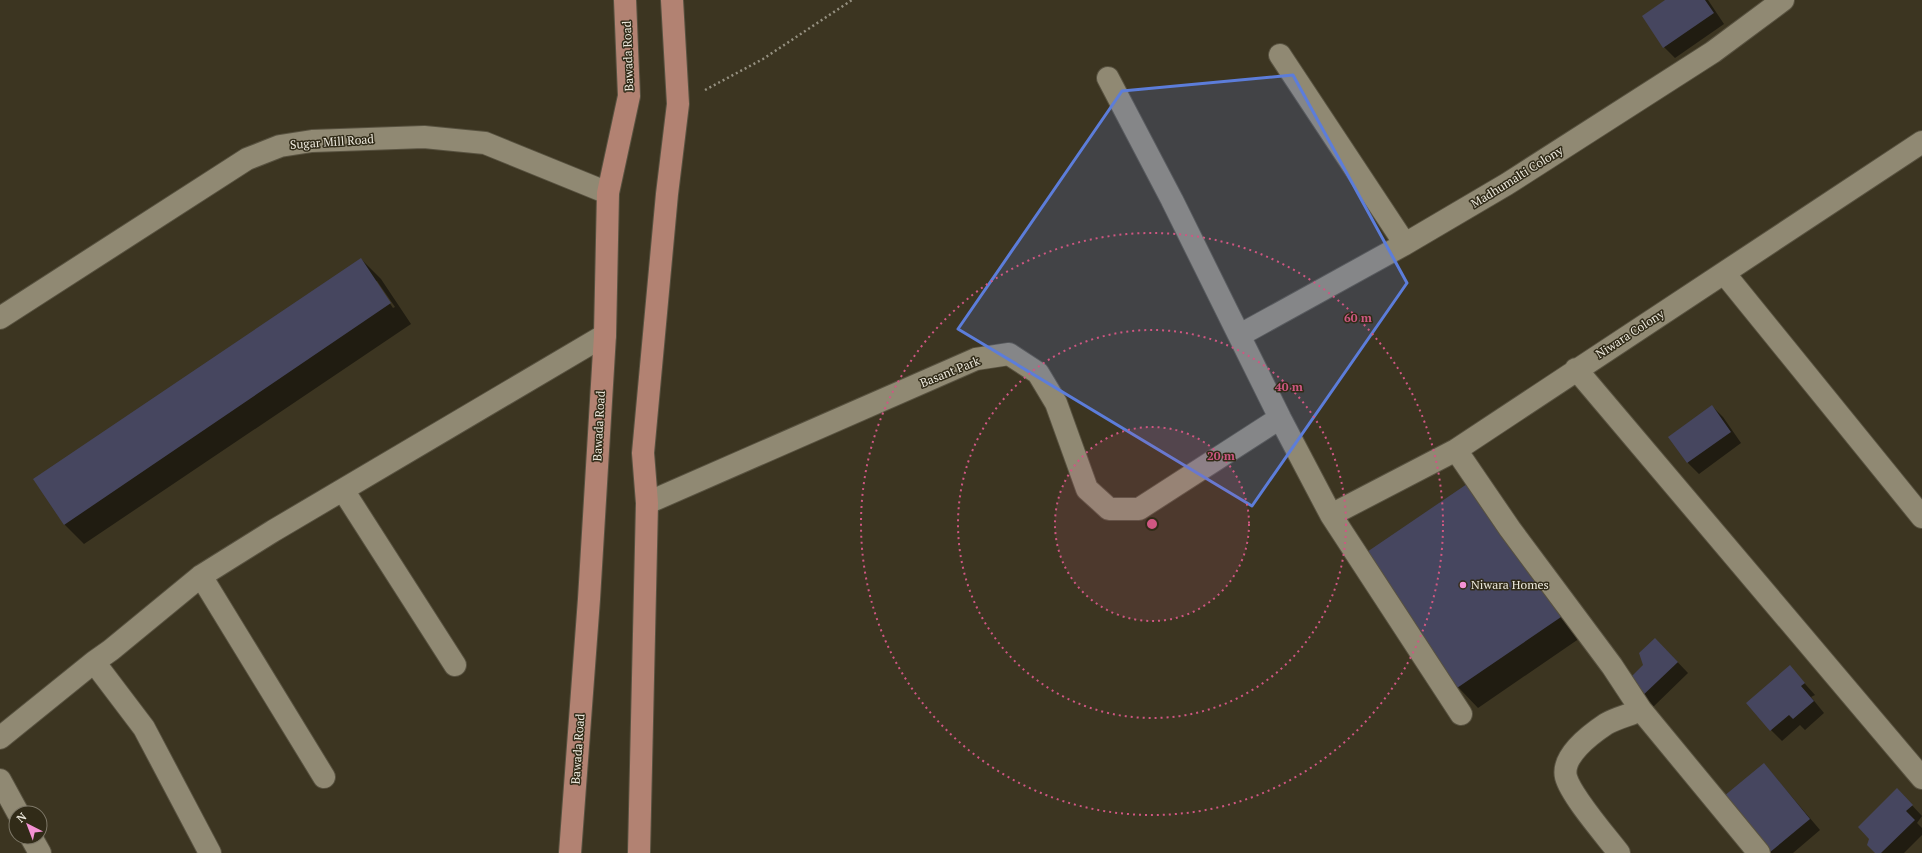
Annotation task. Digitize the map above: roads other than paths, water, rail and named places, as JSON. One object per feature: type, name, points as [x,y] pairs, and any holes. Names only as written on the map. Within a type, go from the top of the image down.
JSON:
[{"type":"main road","name":"Bawada Road","points":[[570,853],[589,599],[605,336],[608,193],[629,96],[625,0]]},
{"type":"main road","points":[[639,853],[647,503],[642,453],[666,202],[678,104],[672,0]]},
{"type":"street","name":"Madhumalti Colony","points":[[1240,335],[1405,244],[1507,184],[1699,60],[1783,0]]},
{"type":"street","points":[[1280,56],[1405,244]]},
{"type":"street","points":[[1108,78],[1172,200],[1280,418],[1331,515],[1461,714]]},
{"type":"street","name":"Sugar Mill Road","points":[[0,318],[247,159],[280,146],[312,141],[424,137],[485,143],[608,193]]},
{"type":"street","name":"Niwara Colony","points":[[1331,515],[1456,450],[1576,369],[1922,142]]},
{"type":"street","points":[[1724,272],[1922,517]]},
{"type":"street","points":[[0,738],[201,576],[605,336]]},
{"type":"street","name":"Basant Park","points":[[647,503],[976,359],[1009,354],[1038,373],[1056,403],[1087,489],[1109,509],[1139,509],[1280,418]]},
{"type":"street","points":[[1576,369],[1922,778]]},
{"type":"street","points":[[1456,450],[1510,529],[1612,666],[1641,710],[1759,853]]},
{"type":"street","points":[[344,490],[455,665]]},
{"type":"street","points":[[201,576],[324,777]]},
{"type":"street","points":[[94,662],[144,728],[210,853]]},
{"type":"street","points":[[1619,853],[1575,794],[1566,777],[1567,760],[1576,748],[1607,723],[1641,710]]},
{"type":"street","points":[[0,780],[14,805]]},
{"type":"place","name":"Niwara Homes","points":[[1463,585]]}]
